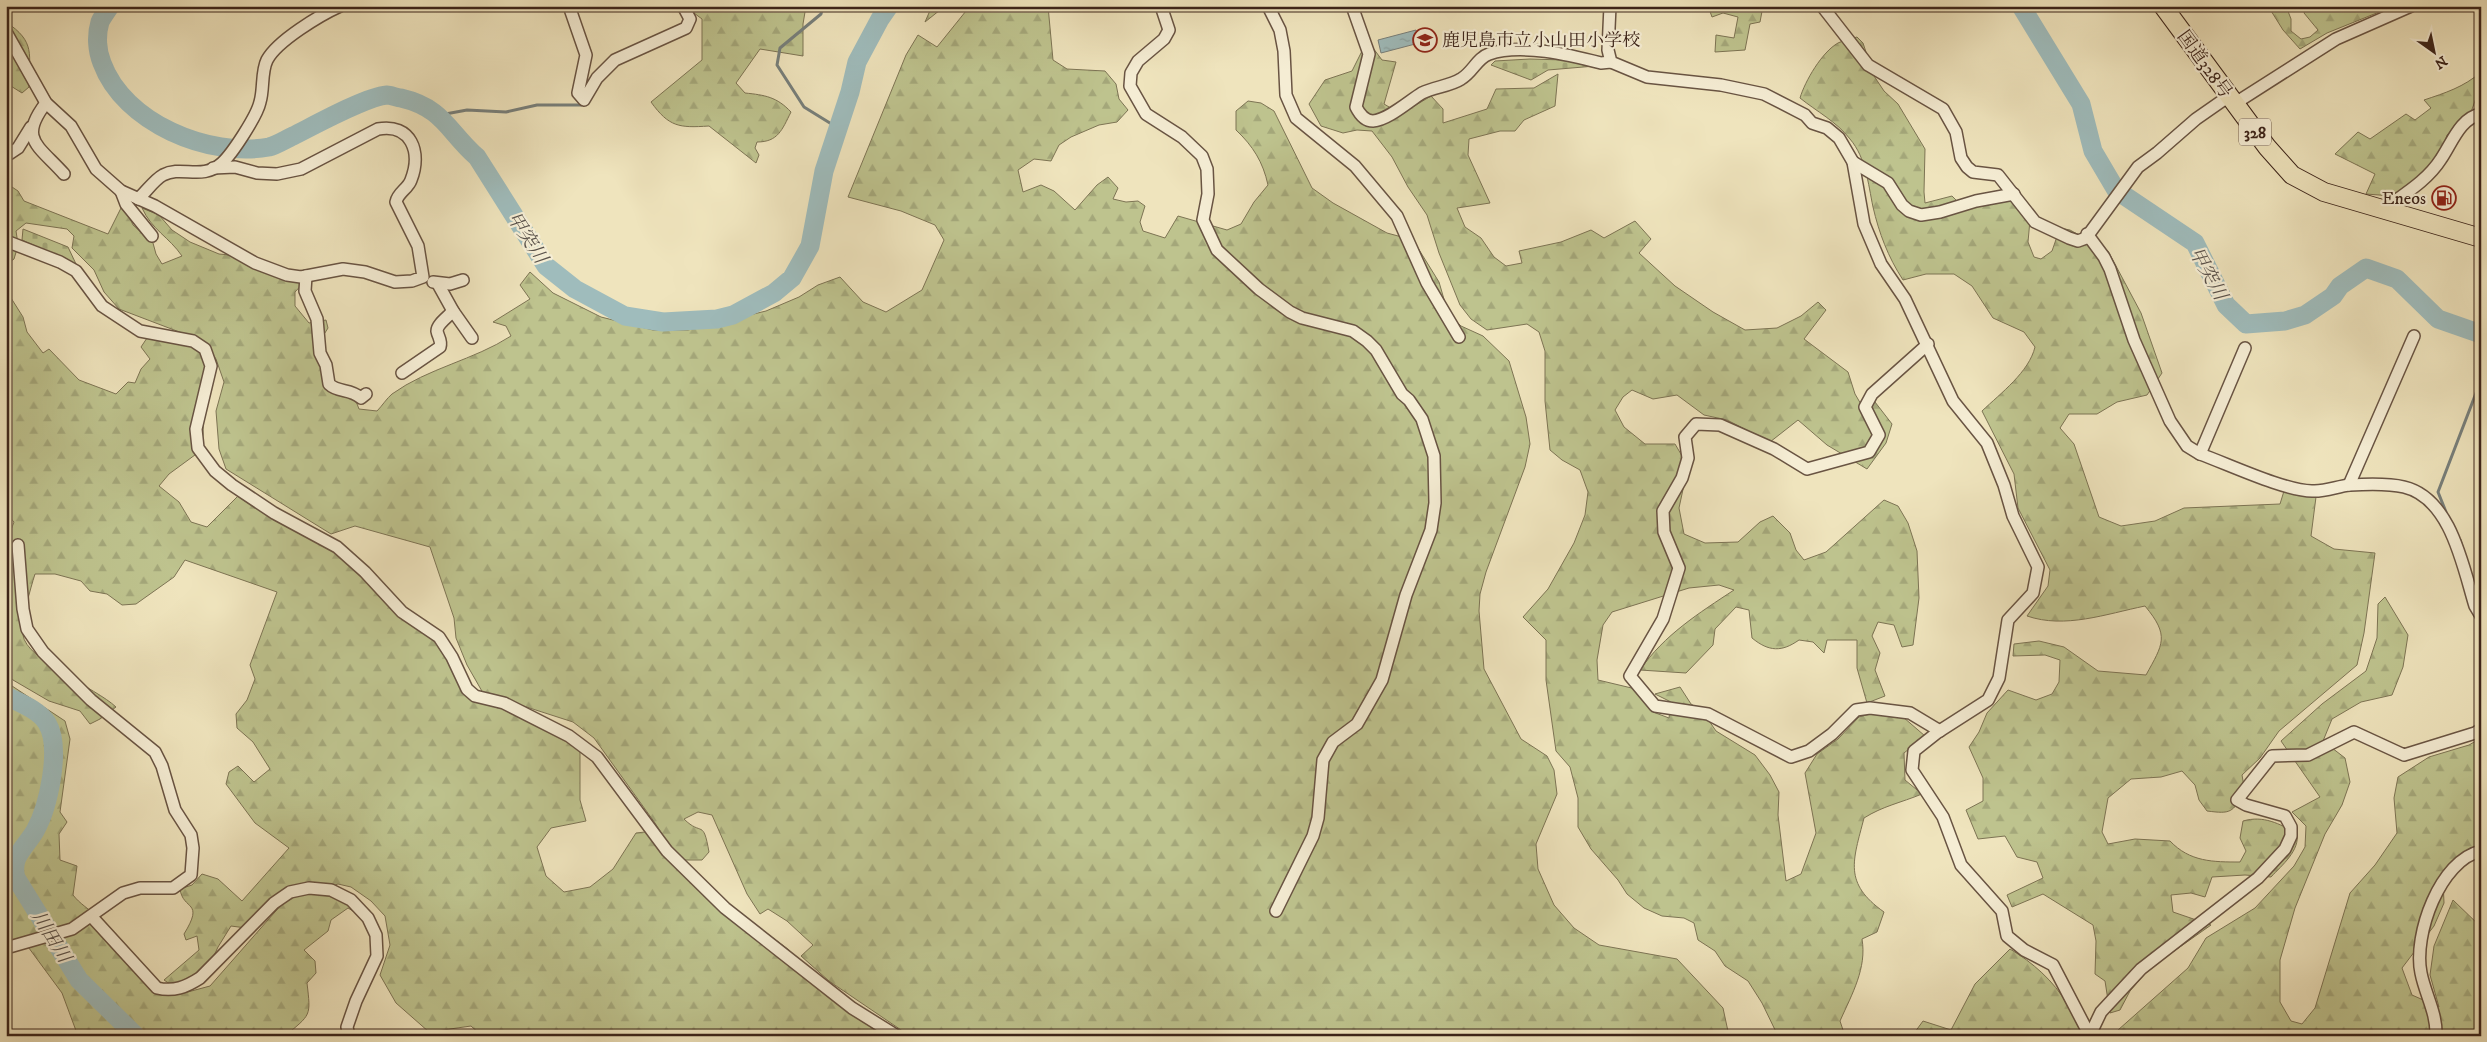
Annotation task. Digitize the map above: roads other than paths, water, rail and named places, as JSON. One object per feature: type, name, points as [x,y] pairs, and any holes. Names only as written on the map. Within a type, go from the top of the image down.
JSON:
[{"type":"highway","name":"国道328号","points":[[2168,8],[2266,147],[2292,174],[2324,192],[2481,238]]},
{"type":"street","points":[[138,199],[163,175],[174,172],[203,174],[218,166],[254,120],[260,102],[267,60],[282,44],[317,16],[340,6]]},
{"type":"street","points":[[570,6],[586,55],[578,92],[584,100],[597,78],[615,60],[686,28],[690,19],[683,6]]},
{"type":"street","points":[[1161,6],[1169,30],[1164,39],[1138,61],[1131,73],[1130,86],[1146,114],[1182,137],[1202,156],[1208,177],[1208,194],[1203,220],[1217,250],[1259,289],[1290,312],[1302,318],[1353,331],[1367,341],[1376,350],[1402,394],[1410,400],[1422,419],[1434,456],[1435,503],[1431,530],[1406,595],[1382,680],[1357,724],[1333,742],[1323,760],[1318,818],[1313,836],[1276,911]]},
{"type":"street","points":[[1268,6],[1280,30],[1284,51],[1286,95],[1296,118],[1355,166],[1397,216],[1427,283],[1459,337]]},
{"type":"street","points":[[1352,6],[1369,54],[1356,107],[1366,120],[1373,121],[1402,107],[1423,93],[1460,80],[1470,72],[1478,61],[1488,54],[1513,49],[1546,50],[1601,64],[1610,62],[1647,77],[1721,85],[1764,94],[1806,115],[1812,123],[1827,128],[1840,138],[1853,162],[1864,224],[1881,264],[1905,299],[1928,344],[1953,402],[1987,443],[2004,485],[2013,516],[2038,567],[2033,593],[2008,620],[1997,686],[1988,700],[1940,731],[1914,751],[1912,770],[1943,817],[1961,865],[2002,911],[2007,936],[2024,950],[2053,965],[2090,1036]]},
{"type":"street","points":[[1610,6],[1608,50],[1610,62]]},
{"type":"street","points":[[1822,6],[1868,65],[1943,109],[1956,132],[1961,158],[1967,167],[1973,172],[1998,175],[2034,222],[2078,241],[2083,240],[2088,234],[2138,167],[2196,119],[2328,44],[2411,6]]},
{"type":"street","points":[[6,32],[46,103],[71,126],[96,169],[121,191],[255,263],[287,275],[306,276],[343,269],[365,272],[396,282],[412,281],[423,277],[438,284],[450,284],[463,280]]},
{"type":"street","points":[[6,156],[18,148],[31,128],[36,116],[46,103]]},
{"type":"street","points":[[2384,209],[2430,175],[2455,135],[2470,118],[2481,114]]},
{"type":"street","points":[[218,166],[235,167],[257,173],[277,174],[301,169],[378,129],[392,126],[404,132],[410,137],[415,162],[410,184],[397,196],[396,202],[418,246],[423,277]]},
{"type":"street","points":[[31,128],[33,140],[64,174]]},
{"type":"street","points":[[1853,162],[1888,184],[1902,205],[1921,215],[1940,212],[1976,201],[2014,194]]},
{"type":"street","points":[[121,191],[126,204],[152,236]]},
{"type":"street","points":[[2088,234],[2110,270],[2134,340],[2170,421],[2187,446],[2200,454],[2292,488],[2313,491],[2349,485],[2404,487],[2421,495],[2436,507],[2450,531],[2475,606],[2481,616]]},
{"type":"street","points":[[6,241],[60,262],[76,271],[102,306],[140,331],[193,341],[206,349],[211,366],[196,429],[198,448],[215,471],[232,485],[274,513],[337,547],[402,612],[439,637],[452,657],[467,689],[475,696],[504,703],[569,736],[597,757],[667,851],[725,908],[852,1008],[897,1036]]},
{"type":"street","points":[[306,276],[305,291],[317,319],[320,353],[326,365],[329,384],[333,388],[354,391],[361,398],[366,394]]},
{"type":"street","points":[[438,284],[453,311],[472,338]]},
{"type":"street","points":[[402,373],[440,347],[442,342],[437,332],[438,327],[453,311]]},
{"type":"street","points":[[2349,485],[2414,336]]},
{"type":"street","points":[[1928,344],[1872,394],[1865,407],[1879,435],[1869,452],[1807,469],[1774,448],[1720,425],[1696,424],[1685,437],[1688,458],[1682,478],[1663,511],[1664,532],[1679,568],[1663,619],[1630,676],[1655,706],[1708,714],[1791,757],[1809,751],[1832,734],[1856,710],[1870,708],[1910,713],[1940,731]]},
{"type":"street","points":[[2200,454],[2245,348]]},
{"type":"street","points":[[6,948],[72,929],[123,893],[140,888],[173,888],[191,875],[193,848],[191,835],[176,810],[168,781],[155,752],[91,700],[32,640],[25,623],[18,545]]},
{"type":"street","points":[[2090,1036],[2100,1012],[2141,969],[2258,878],[2285,849],[2291,836],[2291,827],[2285,816],[2246,805],[2237,800],[2272,756],[2308,756],[2354,732],[2404,755],[2481,729]]},
{"type":"street","points":[[2436,1036],[2437,1026],[2430,998],[2421,974],[2420,936],[2434,900],[2452,870],[2461,859],[2481,851]]},
{"type":"street","points":[[92,916],[157,988],[167,990],[186,987],[200,978],[274,903],[290,892],[310,888],[338,894],[351,900],[368,918],[376,935],[377,956],[356,1001],[347,1027],[348,1036]]},
{"type":"water","points":[[1416,30],[1419,43],[1381,53],[1378,40]]},
{"type":"waterway","name":"甲突川","points":[[110,6],[101,20],[98,32],[99,53],[102,63],[113,84],[129,103],[149,119],[171,132],[221,147],[245,149],[269,147],[340,112],[378,97],[389,95],[415,102],[436,114],[477,157],[546,266],[575,289],[625,316],[663,322],[717,319],[733,315],[774,293],[792,278],[810,246],[824,171],[850,92],[857,62],[889,6]]},
{"type":"waterway","points":[[823,6],[821,14],[780,48],[777,65],[804,107],[838,128]]},
{"type":"waterway","name":"甲突川","points":[[2021,6],[2081,104],[2093,151],[2116,190],[2195,243],[2226,305],[2246,324],[2285,321],[2305,315],[2333,296],[2340,286],[2366,268],[2397,279],[2438,319],[2481,334]]},
{"type":"waterway","points":[[440,115],[467,110],[506,112],[537,105],[581,105]]},
{"type":"waterway","points":[[2446,512],[2438,492],[2481,380]]},
{"type":"waterway","points":[[2460,540],[2464,553]]},
{"type":"waterway","name":"川田川","points":[[6,696],[29,707],[44,718],[51,734],[53,747],[52,778],[44,808],[35,831],[17,858],[15,864],[16,878],[79,980],[136,1036]]},
{"type":"place","name":"鹿児島市立小山田小学校","points":[[1425,40]]},
{"type":"place","name":"Eneos","points":[[2444,198]]}]
